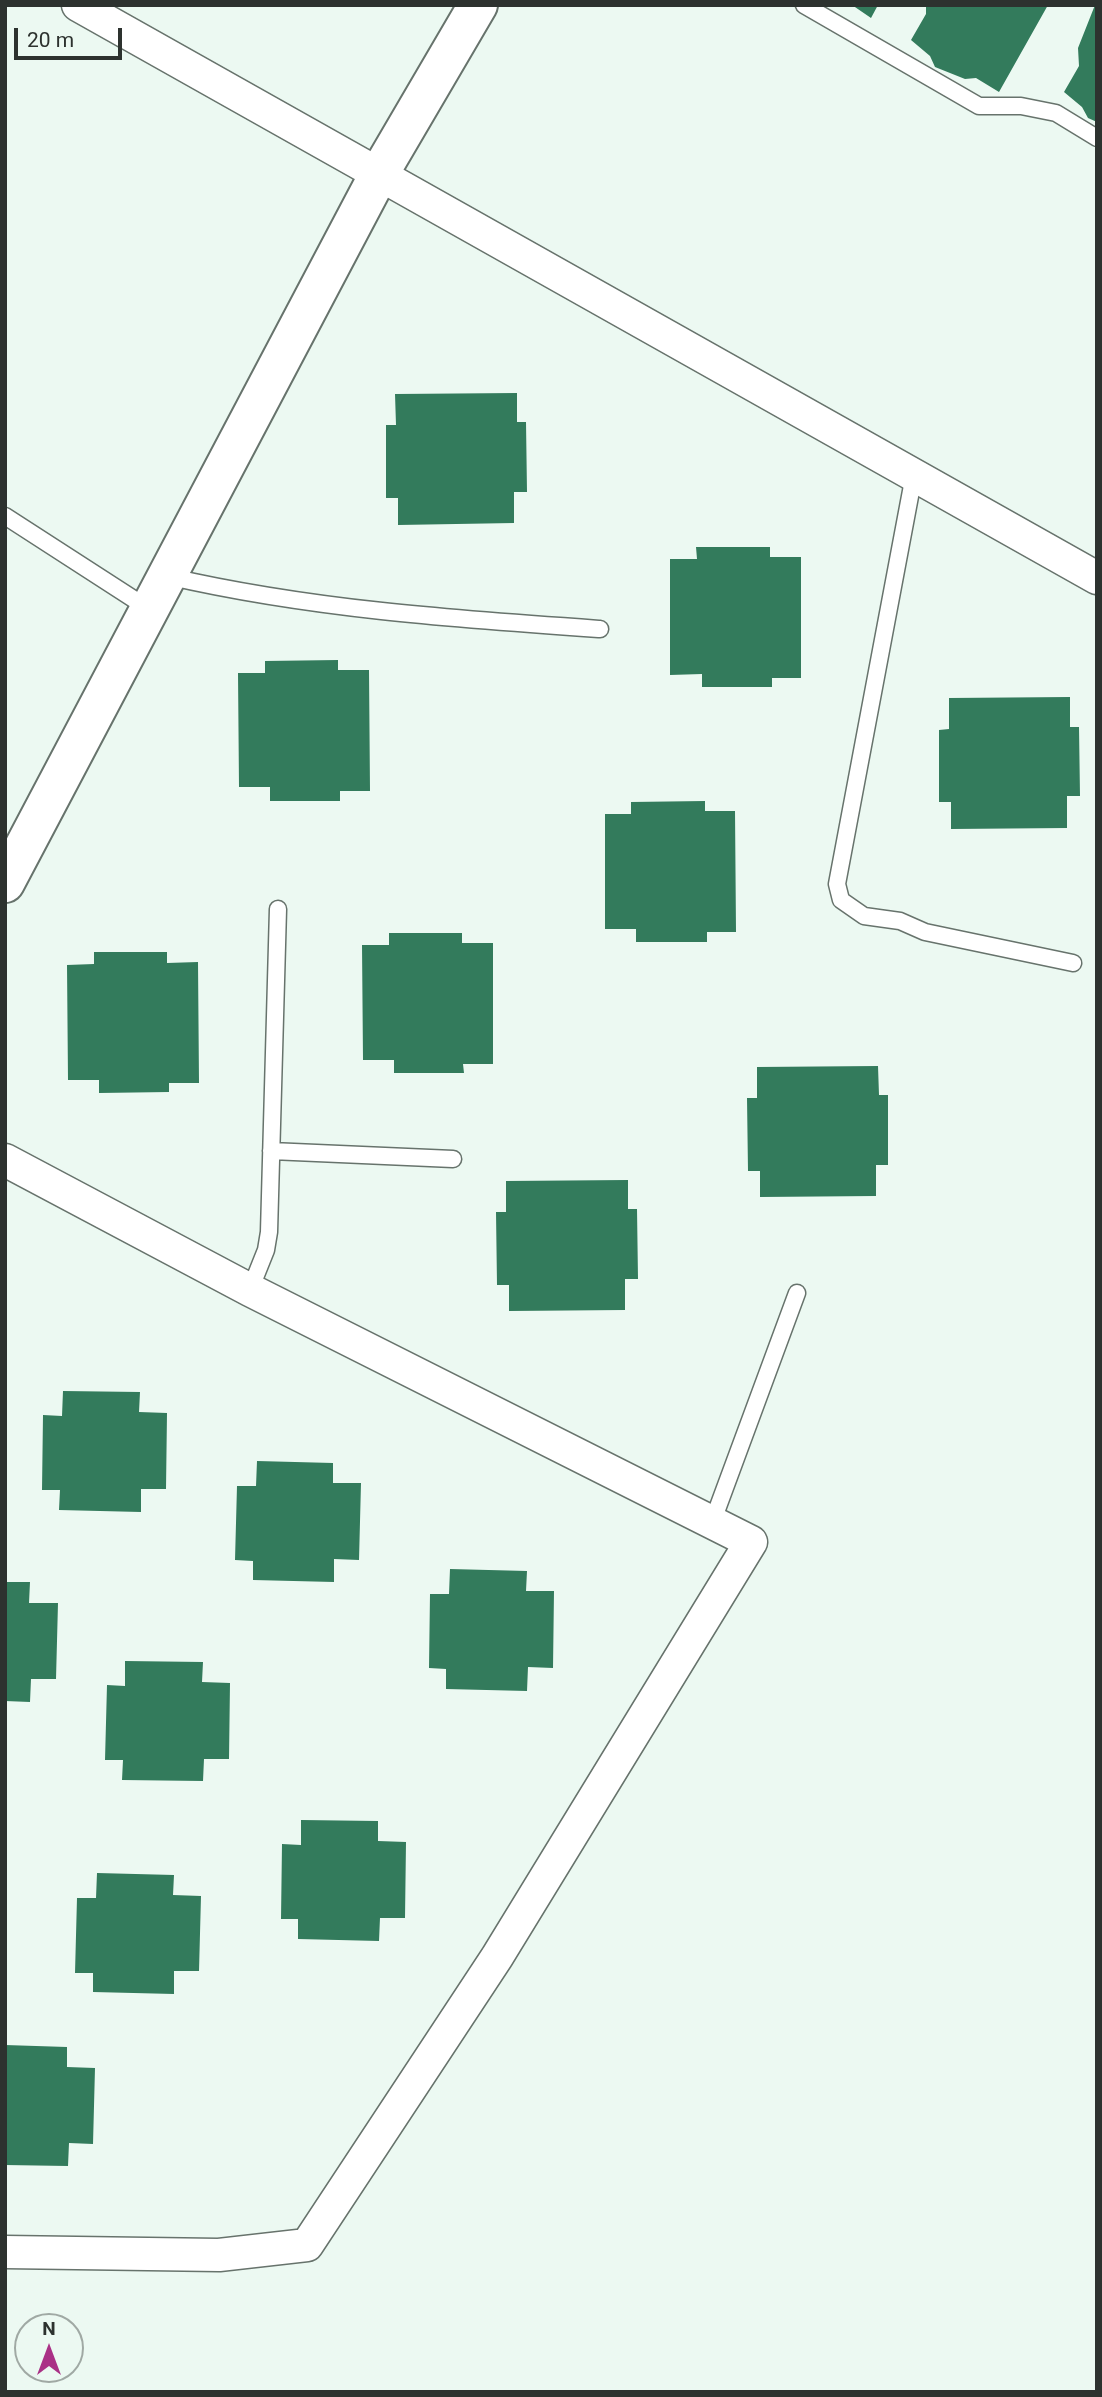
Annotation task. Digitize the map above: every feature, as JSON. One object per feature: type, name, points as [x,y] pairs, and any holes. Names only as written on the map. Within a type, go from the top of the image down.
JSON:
[{"type":"street","points":[[78,5],[1097,578]]},
{"type":"street","points":[[5,883],[20,842],[167,576],[379,174],[478,5]]},
{"type":"street","points":[[5,1160],[250,1290],[751,1542],[497,1957],[307,2245],[219,2255],[5,2252]]},
{"type":"lane","points":[[804,5],[979,106],[1021,106],[1056,113],[1097,138]]},
{"type":"lane","points":[[914,475],[837,884],[841,900],[864,916],[901,921],[925,932],[1073,963]]},
{"type":"lane","points":[[5,516],[149,609]]},
{"type":"lane","points":[[167,576],[232,591],[421,617],[600,629]]},
{"type":"lane","points":[[250,1290],[266,1250],[269,1231],[278,909]]},
{"type":"lane","points":[[271,1152],[453,1159]]},
{"type":"lane","points":[[712,1523],[797,1293]]},
{"type":"building","points":[[852,5],[878,5],[871,18]]},
{"type":"building","points":[[926,5],[1048,5],[999,92],[976,78],[965,79],[935,67],[930,56],[911,40],[926,14]]},
{"type":"building","points":[[1095,5],[1097,122],[1088,118],[1082,107],[1064,92],[1079,66],[1078,48]]},
{"type":"building","points":[[517,393],[517,422],[526,422],[527,492],[514,492],[514,523],[398,525],[398,498],[386,498],[386,425],[396,425],[395,394]]},
{"type":"building","points":[[696,547],[770,547],[770,557],[801,557],[801,678],[772,678],[772,687],[702,687],[702,674],[670,675],[670,559],[697,559]]},
{"type":"building","points":[[338,660],[338,670],[369,670],[370,791],[340,791],[340,801],[270,801],[270,787],[239,787],[238,673],[265,673],[265,661]]},
{"type":"building","points":[[1070,697],[1070,727],[1079,727],[1080,796],[1067,796],[1067,828],[951,829],[951,802],[939,802],[939,730],[949,729],[949,698]]},
{"type":"building","points":[[705,801],[705,811],[735,811],[736,932],[707,932],[707,942],[636,942],[636,929],[605,929],[605,814],[631,814],[631,802]]},
{"type":"building","points":[[389,933],[462,933],[462,943],[493,943],[493,1064],[463,1064],[464,1073],[394,1073],[394,1060],[363,1060],[362,945],[389,945]]},
{"type":"building","points":[[94,952],[167,952],[167,963],[198,962],[199,1083],[169,1083],[169,1092],[99,1093],[99,1080],[68,1080],[67,965],[94,964]]},
{"type":"building","points":[[878,1066],[879,1095],[888,1095],[888,1165],[876,1165],[876,1196],[760,1197],[760,1171],[748,1171],[747,1098],[757,1098],[757,1067]]},
{"type":"building","points":[[628,1180],[628,1209],[637,1209],[638,1279],[625,1279],[625,1310],[509,1311],[509,1285],[497,1285],[496,1212],[506,1212],[506,1181]]},
{"type":"building","points":[[63,1391],[140,1392],[139,1412],[167,1413],[166,1489],[141,1489],[141,1512],[59,1510],[60,1490],[42,1490],[43,1415],[62,1416]]},
{"type":"building","points":[[257,1461],[333,1463],[333,1483],[361,1483],[359,1560],[334,1559],[334,1582],[253,1580],[253,1561],[235,1560],[237,1486],[256,1486]]},
{"type":"building","points":[[450,1569],[527,1571],[526,1591],[554,1591],[553,1668],[528,1667],[527,1691],[446,1689],[446,1669],[429,1668],[430,1594],[449,1594]]},
{"type":"building","points":[[5,1582],[30,1582],[29,1603],[58,1603],[56,1679],[31,1679],[30,1702],[5,1701]]},
{"type":"building","points":[[125,1661],[203,1662],[202,1682],[230,1683],[229,1759],[204,1759],[203,1781],[122,1780],[123,1760],[105,1760],[107,1685],[125,1686]]},
{"type":"building","points":[[301,1820],[378,1821],[378,1841],[406,1842],[405,1918],[380,1918],[379,1941],[298,1939],[298,1919],[281,1919],[282,1844],[301,1845]]},
{"type":"building","points":[[97,1873],[174,1875],[173,1895],[201,1896],[199,1971],[174,1971],[174,1994],[93,1992],[93,1973],[75,1973],[77,1898],[96,1898]]},
{"type":"building","points":[[5,2045],[67,2047],[67,2067],[95,2068],[93,2144],[69,2143],[68,2166],[5,2165]]}]
